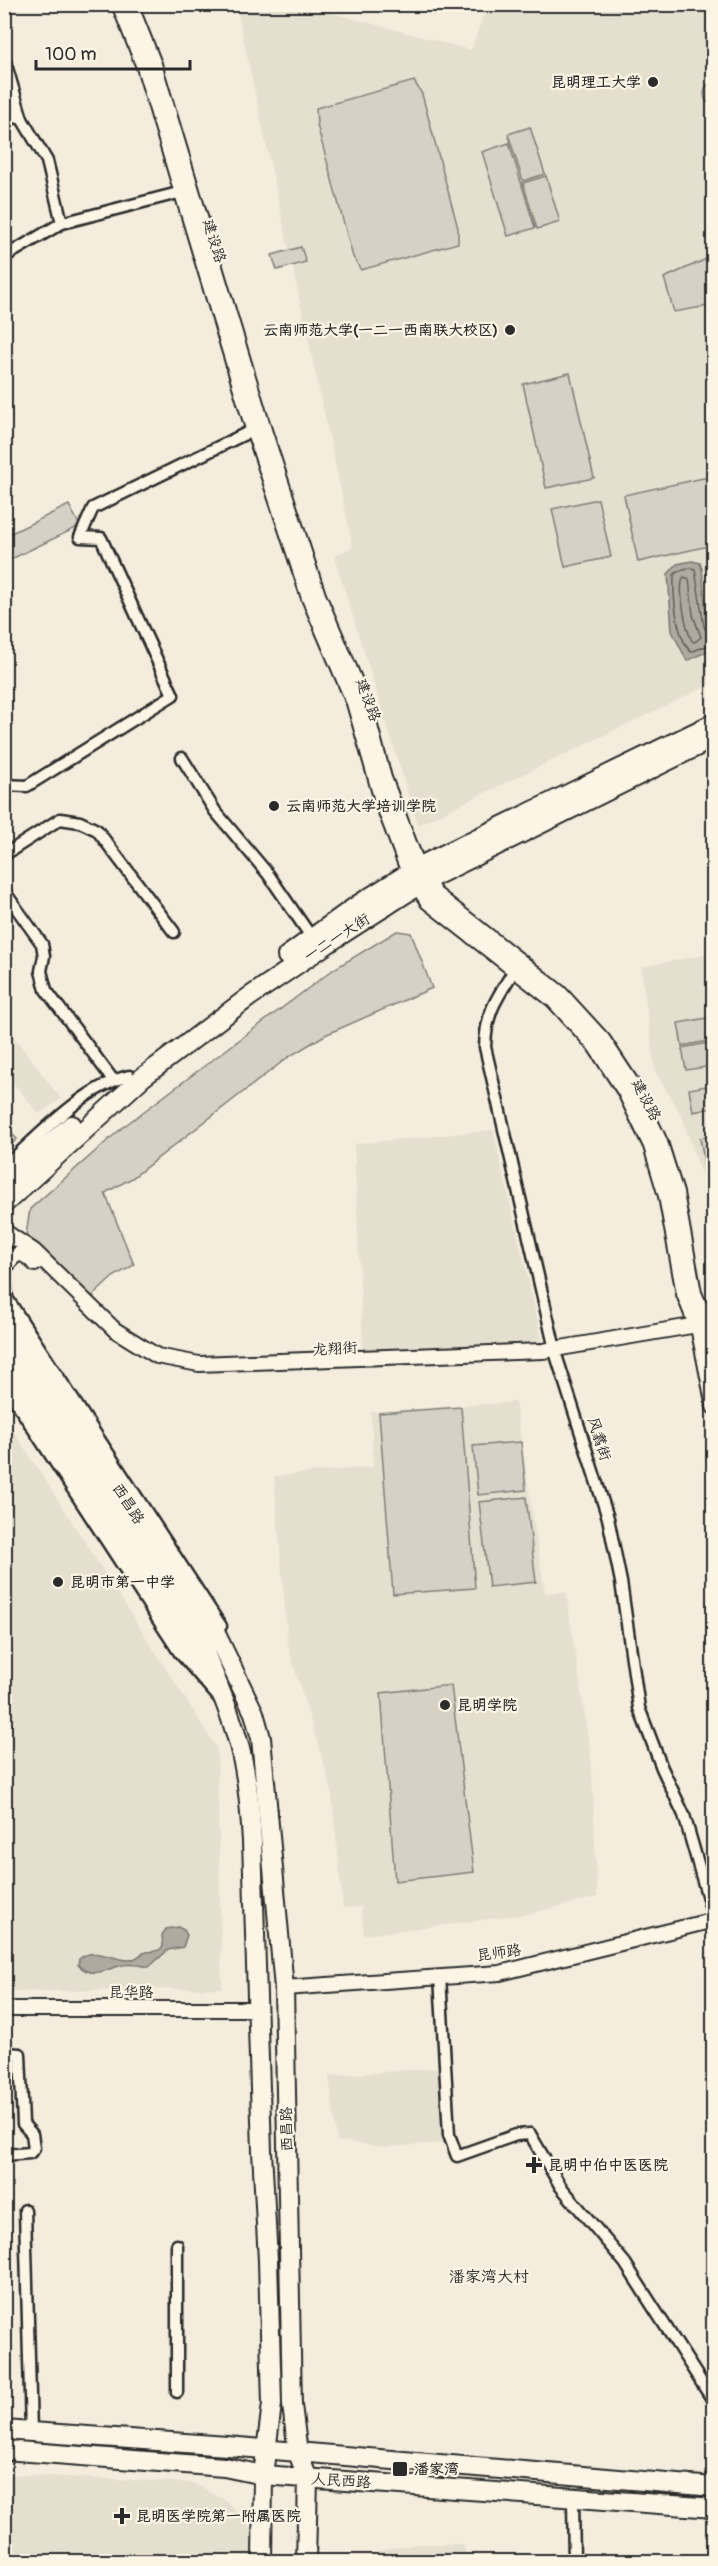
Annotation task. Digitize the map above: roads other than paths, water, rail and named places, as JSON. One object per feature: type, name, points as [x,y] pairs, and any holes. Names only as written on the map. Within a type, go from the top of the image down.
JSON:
[{"type":"main road","name":"一二一大街","points":[[4,1182],[92,1109],[121,1078],[312,938],[417,877],[714,723]]},
{"type":"main road","name":"一二一大街","points":[[4,1204],[143,1077],[249,997],[417,877],[714,738]]},
{"type":"main road","name":"西昌路","points":[[4,1313],[172,1571],[215,1632],[247,1698],[259,1730],[265,1767],[284,1988],[292,2405],[298,2453],[308,2479],[306,2562]]},
{"type":"main road","points":[[707,1327],[714,1353]]},
{"type":"main road","name":"西昌路","points":[[4,1341],[200,1639],[247,1698]]},
{"type":"main road","name":"西昌路","points":[[4,1363],[225,1706]]},
{"type":"main road","name":"西昌路","points":[[200,1639],[241,1753],[248,1794],[272,2404],[263,2475],[262,2562]]},
{"type":"main road","name":"人民西路","points":[[4,2430],[714,2487]]},
{"type":"main road","name":"人民西路","points":[[4,2450],[224,2467],[263,2475],[308,2479],[712,2508]]},
{"type":"street","name":"建设路","points":[[119,4],[144,67],[253,430],[309,598],[354,703],[380,796],[428,902],[553,1000],[595,1046],[625,1092],[651,1146],[666,1196],[684,1294],[707,1327]]},
{"type":"street","name":"建设路","points":[[130,4],[154,64],[264,430],[313,579],[363,700],[384,778],[417,877],[435,894],[560,993],[603,1040],[634,1088],[660,1142],[676,1194],[694,1293],[707,1327]]},
{"type":"street","points":[[4,58],[22,119],[47,161],[62,223]]},
{"type":"street","points":[[4,119],[11,116],[22,119]]},
{"type":"street","points":[[4,257],[62,223],[182,192]]},
{"type":"street","points":[[4,785],[27,786],[173,695],[101,537],[80,537],[93,508],[253,430]]},
{"type":"street","points":[[182,758],[215,811],[268,874],[312,938]]},
{"type":"street","points":[[4,855],[60,819],[80,822],[98,830],[174,932]]},
{"type":"street","points":[[4,891],[42,944],[44,956],[41,971],[46,990],[121,1078],[69,1109],[4,1167]]},
{"type":"street","name":"风翥街","points":[[515,969],[490,1010],[485,1028],[485,1047],[556,1354],[608,1518],[621,1582],[639,1708],[662,1768],[684,1815],[714,1920]]},
{"type":"street","name":"龙翔街","points":[[4,1231],[34,1251],[115,1330],[158,1356],[199,1364],[556,1354]]},
{"type":"street","points":[[4,1240],[7,1298],[223,1628],[247,1698]]},
{"type":"street","name":"龙翔街","points":[[6,1272],[14,1256],[25,1254],[110,1337],[157,1365],[200,1372],[556,1354],[707,1327]]},
{"type":"street","points":[[707,1327],[714,1407]]},
{"type":"street","points":[[4,1384],[179,1652],[225,1706]]},
{"type":"street","name":"昆师路","points":[[284,1988],[500,1973],[714,1920]]},
{"type":"street","points":[[440,1976],[449,2135],[458,2156],[516,2135],[530,2134],[561,2187],[625,2263],[714,2402]]},
{"type":"street","name":"昆华路","points":[[4,2008],[258,2009]]},
{"type":"street","points":[[4,2053],[20,2054],[23,2124],[32,2134],[34,2148],[30,2153],[4,2155]]},
{"type":"street","points":[[25,2210],[31,2432]]},
{"type":"street","points":[[177,2245],[177,2392]]},
{"type":"street","points":[[573,2499],[574,2562]]},
{"type":"water","points":[[692,561],[700,563],[702,569],[706,612],[709,626],[713,627],[714,648],[687,661],[672,631],[668,574],[677,564]]},
{"type":"water","points":[[178,1927],[187,1935],[183,1947],[168,1950],[149,1967],[126,1965],[93,1973],[78,1965],[79,1959],[85,1955],[97,1954],[129,1960],[146,1952],[157,1951],[163,1947],[162,1935],[166,1929]]},
{"type":"place","name":"昆明理工大学","points":[[653,82]]},
{"type":"place","name":"云南师范大学(一二一西南联大校区)","points":[[510,330]]},
{"type":"place","name":"云南师范大学培训学院","points":[[274,806]]},
{"type":"place","name":"昆明市第一中学","points":[[58,1582]]},
{"type":"place","name":"昆明学院","points":[[445,1705]]},
{"type":"place","name":"昆明中伯中医医院","points":[[534,2165]]},
{"type":"place","name":"潘家湾","points":[[400,2469]]},
{"type":"place","name":"昆明医学院第一附属医院","points":[[122,2516]]},
{"type":"district","name":"潘家湾大村","points":[[489,2277]]}]
